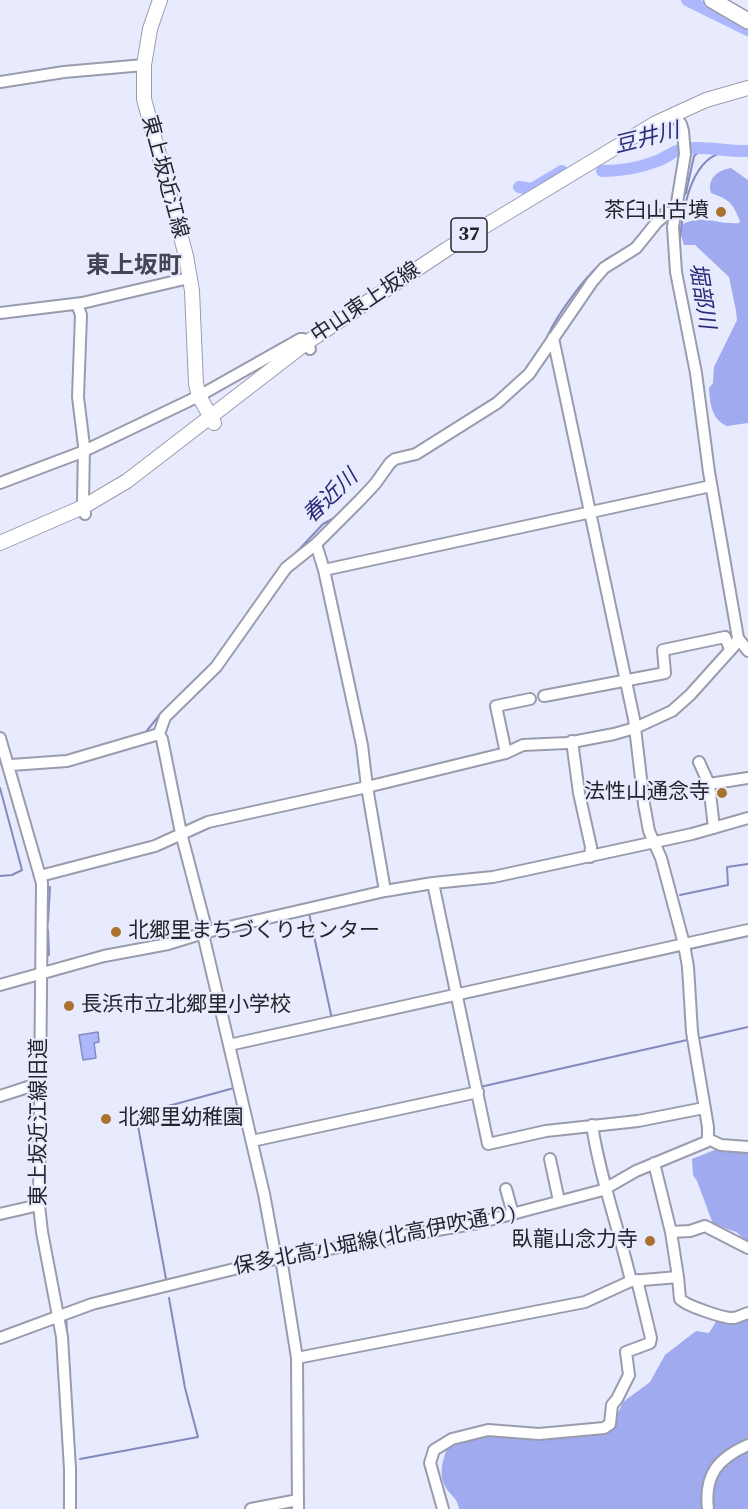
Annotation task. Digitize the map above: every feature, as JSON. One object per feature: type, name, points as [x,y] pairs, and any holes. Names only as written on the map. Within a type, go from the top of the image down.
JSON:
[{"type":"highway","points":[[712,0],[748,21]]},
{"type":"main road","name":"東上坂近江線","points":[[160,0],[150,29],[144,65],[144,99],[147,118],[186,256],[196,384],[212,420]]},
{"type":"main road","name":"中山東上坂線","points":[[0,550],[62,525],[130,487],[308,346],[438,255],[620,144],[724,93],[748,88]]},
{"type":"main road","name":"中山東上坂線","points":[[676,117],[748,95]]},
{"type":"main road","name":"中山東上坂線","points":[[0,543],[84,511]]},
{"type":"street","points":[[0,82],[64,72],[144,65]]},
{"type":"street","points":[[676,117],[683,131],[685,154],[672,227],[677,251],[684,320],[696,373],[711,486],[738,638],[748,651]]},
{"type":"street","points":[[251,1509],[298,1505],[297,1358],[264,1194],[180,833],[162,739],[159,734],[165,717],[216,667],[286,568],[316,544],[375,484],[395,459],[416,454],[497,403],[529,374],[604,268],[636,248],[657,222],[668,213],[674,212]]},
{"type":"street","points":[[0,313],[78,304],[189,278]]},
{"type":"street","points":[[78,304],[81,315],[78,397],[84,451],[84,511]]},
{"type":"street","points":[[553,338],[635,728],[644,804],[652,842],[661,858],[687,943],[692,1032],[710,1140],[721,1145],[748,1147]]},
{"type":"street","points":[[0,483],[84,451],[200,396],[300,339],[303,339],[308,346]]},
{"type":"street","points":[[324,570],[711,486]]},
{"type":"street","points":[[316,544],[324,570],[362,745],[366,787],[385,891]]},
{"type":"street","points":[[544,696],[665,673],[663,650],[725,637],[730,649]]},
{"type":"street","points":[[40,876],[156,846],[208,822],[506,753],[523,745],[572,741],[635,728],[672,711],[690,695],[735,645],[738,638]]},
{"type":"street","points":[[506,753],[496,706],[530,699]]},
{"type":"street","points":[[8,766],[67,761],[159,734]]},
{"type":"street","name":"東上坂近江線旧道","points":[[0,738],[42,883],[39,1205],[62,1337],[70,1469],[70,1509]]},
{"type":"street","points":[[572,741],[579,794],[591,855]]},
{"type":"street","points":[[699,762],[710,784],[714,828]]},
{"type":"street","points":[[710,784],[748,778]]},
{"type":"street","points":[[0,985],[104,956],[168,944],[205,933],[385,891],[493,877],[714,828],[748,818]]},
{"type":"street","points":[[433,883],[478,1092],[488,1150],[546,1131],[638,1121],[704,1108]]},
{"type":"street","points":[[230,1045],[748,930]]},
{"type":"street","points":[[0,1096],[31,1086],[40,1086]]},
{"type":"street","points":[[252,1141],[478,1092]]},
{"type":"street","points":[[443,1509],[430,1463],[435,1450],[452,1439],[488,1430],[539,1434],[603,1428],[610,1424],[612,1405],[618,1399],[629,1375],[626,1352],[650,1343],[651,1338],[595,1149],[592,1125]]},
{"type":"street","name":"保多北高小堀線(北高伊吹通り)","points":[[0,1338],[92,1304],[278,1259],[478,1223],[513,1214],[558,1198],[606,1189],[710,1140]]},
{"type":"street","points":[[550,1159],[558,1198]]},
{"type":"street","points":[[655,1167],[671,1232],[680,1299],[693,1307],[732,1318],[748,1313]]},
{"type":"street","points":[[506,1189],[513,1214]]},
{"type":"street","points":[[0,1214],[39,1205]]},
{"type":"street","points":[[671,1232],[690,1231],[705,1226],[748,1248]]},
{"type":"street","points":[[297,1358],[585,1302],[634,1280],[678,1277]]},
{"type":"street","points":[[708,1509],[709,1481],[716,1467],[727,1455],[748,1445]]},
{"type":"shaded area","points":[[731,168],[748,180],[748,423],[727,426],[715,415],[709,388],[713,383],[714,367],[737,320],[729,277],[695,245],[684,245],[680,232],[683,224],[690,221],[739,223],[732,206],[726,200],[711,193],[710,188],[715,176]]},
{"type":"shaded area","points":[[98,1032],[99,1042],[94,1043],[96,1058],[83,1060],[79,1035]]},
{"type":"shaded area","points":[[717,1149],[748,1150],[748,1242],[736,1232],[713,1224],[693,1175],[692,1159]]},
{"type":"shaded area","points":[[748,1319],[748,1509],[459,1509],[442,1477],[443,1460],[447,1449],[486,1434],[611,1429],[623,1402],[650,1382],[665,1355],[696,1331],[709,1333],[717,1320],[735,1324]]},
{"type":"waterway","points":[[687,0],[748,30]]},
{"type":"waterway","name":"豆井川","points":[[602,171],[643,166],[682,149],[748,151]]},
{"type":"waterway","name":"春近川","points":[[684,195],[694,156],[703,149]]},
{"type":"waterway","name":"堀部川","points":[[679,246],[685,206],[694,179],[701,167],[710,158],[721,153],[721,150]]},
{"type":"waterway","name":"豆井川","points":[[519,187],[532,189],[562,171]]},
{"type":"waterway","name":"春近川","points":[[643,231],[658,211],[672,201]]},
{"type":"waterway","name":"春近川","points":[[545,343],[556,321],[584,281],[605,260],[614,255]]},
{"type":"waterway","name":"春近川","points":[[506,388],[517,378]]},
{"type":"waterway","name":"春近川","points":[[464,417],[500,394]]},
{"type":"waterway","name":"春近川","points":[[292,557],[323,524],[334,518]]},
{"type":"waterway","name":"春近川","points":[[241,623],[279,569]]},
{"type":"waterway","name":"春近川","points":[[145,733],[162,712]]},
{"type":"waterway","name":"春近川","points":[[113,742],[134,736]]},
{"type":"waterway","points":[[0,788],[22,870],[12,875],[0,876]]},
{"type":"waterway","name":"春近川","points":[[22,796],[44,871]]},
{"type":"waterway","points":[[680,895],[728,885],[727,867],[748,864]]},
{"type":"waterway","points":[[435,878],[470,875]]},
{"type":"waterway","points":[[408,882],[426,879]]},
{"type":"waterway","name":"春近川","points":[[48,922],[50,887]]},
{"type":"waterway","points":[[309,913],[332,1019]]},
{"type":"waterway","name":"春近川","points":[[48,930],[49,955]]},
{"type":"waterway","points":[[700,1038],[748,1027]]},
{"type":"waterway","points":[[480,1087],[687,1040]]},
{"type":"waterway","points":[[166,1279],[138,1126],[142,1125],[139,1114],[234,1088]]},
{"type":"waterway","points":[[562,1195],[602,1185]]},
{"type":"waterway","points":[[386,1234],[401,1231]]},
{"type":"waterway","points":[[353,1250],[380,1246]]},
{"type":"waterway","points":[[112,1304],[266,1266]]},
{"type":"waterway","points":[[58,1288],[62,1306]]},
{"type":"waterway","points":[[80,1459],[198,1437],[185,1388],[169,1298]]},
{"type":"waterway","points":[[66,1316],[76,1477]]},
{"type":"waterway","points":[[299,1335],[300,1347]]},
{"type":"place","name":"茶臼山古墳","points":[[721,212]]},
{"type":"place","name":"法性山通念寺","points":[[722,793]]},
{"type":"place","name":"北郷里まちづくりセンター","points":[[116,932]]},
{"type":"place","name":"長浜市立北郷里小学校","points":[[69,1006]]},
{"type":"place","name":"北郷里幼稚園","points":[[106,1119]]},
{"type":"place","name":"臥龍山念力寺","points":[[650,1241]]},
{"type":"district","name":"東上坂町","points":[[134,267]]}]
